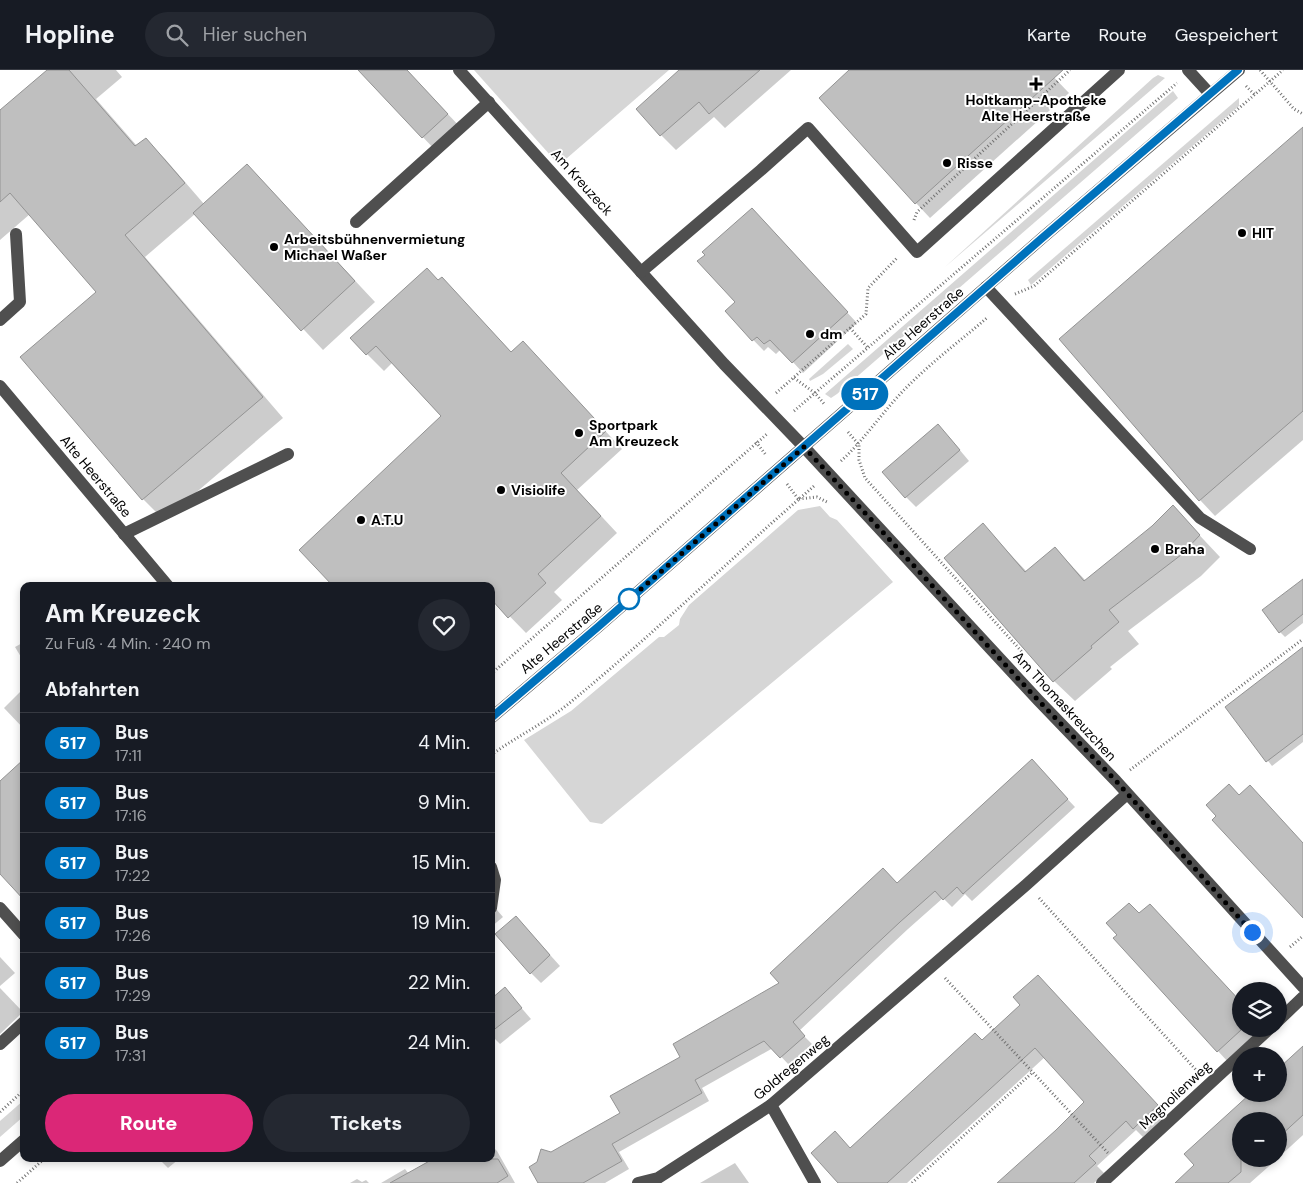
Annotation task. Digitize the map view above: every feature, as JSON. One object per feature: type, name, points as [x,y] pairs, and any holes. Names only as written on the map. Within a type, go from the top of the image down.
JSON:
[{"type":"street","name":"Am Kreuzeck","points":[[459,70],[583,205],[724,364],[804,447]]},
{"type":"street","points":[[641,272],[808,128],[917,252],[1119,70]]},
{"type":"street","name":"Alte Heerstraße","points":[[495,715],[1238,70]]},
{"type":"street","points":[[1189,71],[1210,94]]},
{"type":"street","points":[[356,222],[488,102]]},
{"type":"street","points":[[0,320],[20,302],[16,234]]},
{"type":"street","points":[[986,287],[1200,518],[1250,549]]},
{"type":"street","name":"Alte Heerstraße","points":[[0,386],[165,582]]},
{"type":"street","name":"Am Thomaskreuzchen","points":[[804,447],[1038,700],[1116,781],[1303,987]]},
{"type":"street","points":[[124,534],[288,454]]},
{"type":"street","name":"Goldregenweg","points":[[638,1183],[658,1178],[771,1105],[1026,885],[1127,794]]},
{"type":"street","points":[[0,908],[20,930]]},
{"type":"street","points":[[1287,1012],[1303,997]]},
{"type":"street","points":[[0,1044],[20,1026]]},
{"type":"street","name":"Magnolienweg","points":[[1102,1183],[1260,1037]]},
{"type":"street","points":[[771,1105],[815,1183]]},
{"type":"street","points":[[0,1161],[20,1144]]},
{"type":"path","points":[[1260,70],[1294,109],[1303,114]]},
{"type":"path","points":[[858,445],[904,390],[1016,293],[1034,286],[1283,70]]},
{"type":"path","points":[[794,378],[815,393],[1189,71]]},
{"type":"path","points":[[850,328],[868,348]]},
{"type":"path","points":[[495,670],[756,442]]},
{"type":"path","points":[[495,752],[566,706],[673,614],[799,500]]},
{"type":"path","points":[[1116,781],[1303,639]]},
{"type":"path","points":[[1026,885],[1209,1084]]},
{"type":"path","points":[[933,965],[1120,1166]]},
{"type":"path","points":[[912,1183],[1033,1072]]},
{"type":"path","points":[[0,1112],[20,1094]]},
{"type":"path","points":[[17,1183],[41,1162]]},
{"type":"shaded area","points":[[474,70],[669,70],[559,165]]},
{"type":"shaded area","points":[[1158,75],[1165,78],[945,267],[1153,78]]},
{"type":"shaded area","points":[[1173,91],[1178,98],[837,394],[831,398],[825,394]]},
{"type":"shaded area","points":[[1239,98],[1239,106],[1031,285],[1028,280]]},
{"type":"shaded area","points":[[848,344],[853,349],[823,374],[810,381],[809,379]]},
{"type":"shaded area","points":[[820,506],[830,517],[837,520],[893,582],[602,824],[590,822],[524,740],[571,711],[659,637],[664,637],[679,625],[680,619],[689,605],[798,510]]},
{"type":"shaded area","points":[[20,1104],[20,1120],[0,1137],[0,1121]]},
{"type":"building","points":[[47,70],[69,70],[135,146],[146,138],[185,183],[125,235],[263,397],[142,500],[20,357],[96,292],[10,193],[0,202],[0,110]]},
{"type":"building","points":[[358,70],[407,70],[448,114],[422,138]]},
{"type":"building","points":[[679,70],[760,70],[709,114],[699,102],[660,136],[636,109]]},
{"type":"building","points":[[849,70],[1063,70],[915,204],[819,98]]},
{"type":"building","name":"HIT","points":[[1303,127],[1303,411],[1199,501],[1059,339]]},
{"type":"building","name":"Arbeitsbühnenvermietung Michael Waßer","points":[[247,164],[355,281],[301,331],[193,213]]},
{"type":"building","points":[[752,208],[848,312],[792,363],[770,340],[764,344],[757,337],[752,341],[725,311],[735,302],[697,261],[705,255],[702,252]]},
{"type":"building","points":[[427,268],[438,280],[442,277],[511,352],[523,341],[606,431],[561,473],[601,516],[538,574],[546,583],[508,618],[495,603],[495,582],[329,582],[299,550],[441,416],[376,346],[366,355],[350,338]]},
{"type":"building","points":[[938,424],[960,450],[905,498],[882,472]]},
{"type":"building","points":[[1173,505],[1200,535],[1181,555],[1109,610],[1119,622],[1053,682],[944,558],[983,523],[1025,572],[1055,547],[1084,581],[1152,526]]},
{"type":"building","points":[[1303,579],[1303,614],[1279,633],[1262,610]]},
{"type":"building","points":[[1303,647],[1303,734],[1266,762],[1225,707]]},
{"type":"building","points":[[1032,759],[1068,799],[963,894],[957,887],[943,900],[935,891],[900,922],[793,1022],[805,1036],[780,1058],[764,1041],[695,1080],[702,1093],[612,1144],[622,1161],[583,1183],[538,1183],[529,1167],[537,1162],[541,1149],[551,1152],[620,1113],[610,1096],[680,1057],[673,1044],[779,983],[770,973],[883,868],[897,883]]},
{"type":"building","points":[[20,763],[20,896],[0,874],[0,781]]},
{"type":"building","points":[[1229,784],[1239,795],[1250,785],[1303,843],[1303,918],[1212,820],[1216,816],[1206,805]]},
{"type":"building","points":[[1129,903],[1139,913],[1150,904],[1232,992],[1233,1037],[1217,1052],[1113,938],[1117,935],[1106,923]]},
{"type":"building","points":[[516,916],[550,955],[530,974],[495,934]]},
{"type":"building","points":[[1038,975],[1158,1105],[1133,1129],[1126,1121],[1089,1156],[1096,1163],[1074,1183],[997,1183],[1084,1102],[1035,1048],[887,1183],[838,1183],[811,1153],[835,1131],[850,1148],[975,1033],[982,1040],[1020,1005],[1013,997]]},
{"type":"building","points":[[505,987],[522,1008],[495,1029],[495,996]]},
{"type":"building","points":[[1303,1046],[1303,1115],[1287,1130],[1287,1112],[1232,1112],[1232,1167],[1241,1167],[1241,1172],[1228,1183],[1175,1183],[1194,1165],[1184,1154],[1241,1102],[1287,1102],[1287,1061]]},
{"type":"building","points":[[495,1159],[498,1159],[508,1176],[497,1183],[390,1183],[428,1162],[495,1162]]},
{"type":"bus line","name":"517","points":[[495,714],[1238,70]]},
{"type":"place","name":"Holtkamp-Apotheke Alte Heerstraße","points":[[1036,84]]},
{"type":"place","name":"Risse","points":[[947,163]]},
{"type":"place","name":"HIT","points":[[1242,233]]},
{"type":"place","name":"Arbeitsbühnenvermietung Michael Waßer","points":[[274,247]]},
{"type":"place","name":"dm","points":[[810,334]]},
{"type":"place","name":"Sportpark Am Kreuzeck","points":[[579,433]]},
{"type":"place","name":"Visiolife","points":[[501,490]]},
{"type":"place","name":"A.T.U","points":[[361,520]]},
{"type":"place","name":"Braha","points":[[1155,549]]},
{"type":"route","points":[[629,599],[625,603],[804,447],[1038,700],[1116,781],[1252,932]]}]
